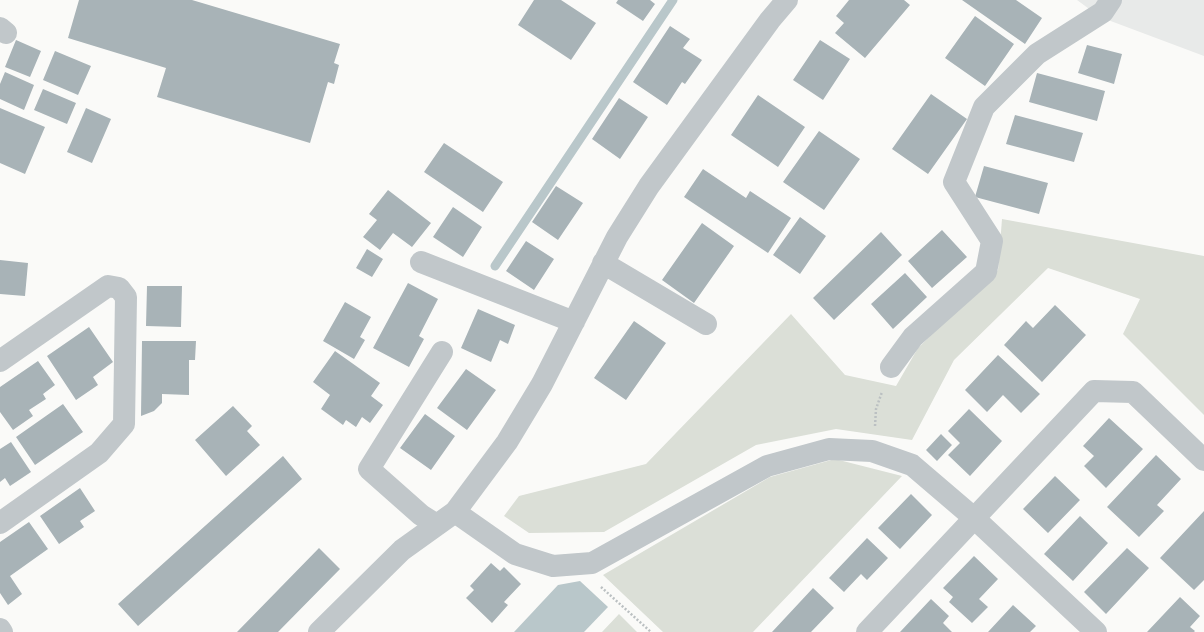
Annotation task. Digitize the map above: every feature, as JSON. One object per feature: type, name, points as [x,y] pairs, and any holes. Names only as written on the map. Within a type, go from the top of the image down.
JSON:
[{"type":"street","points":[[319,632],[402,550],[455,512],[511,435],[542,384],[617,237],[649,186],[770,20],[787,0]]},
{"type":"street","points":[[891,367],[913,337],[986,272],[992,242],[954,182],[984,107],[1037,54],[1103,12],[1111,0]]},
{"type":"street","points":[[421,262],[574,322]]},
{"type":"street","points":[[604,263],[706,324]]},
{"type":"street","points":[[0,361],[108,286],[119,288],[126,297],[124,424],[99,453],[0,523]]},
{"type":"street","points":[[437,525],[421,515],[369,469],[442,352]]},
{"type":"street","points":[[867,632],[1094,391],[1133,392],[1204,460]]},
{"type":"street","points":[[455,512],[515,554],[553,566],[592,563],[767,466],[829,449],[872,451],[912,465],[974,518],[1096,632]]},
{"type":"path","points":[[872,451],[876,408],[891,367]]},
{"type":"path","points":[[592,563],[598,583],[651,632]]},
{"type":"shaded area","points":[[1077,0],[1204,0],[1204,56],[1100,17]]},
{"type":"shaded area","points":[[1002,219],[1204,256],[1204,415],[1123,334],[1140,299],[1048,268],[954,360],[912,440],[836,429],[756,445],[604,532],[529,533],[504,516],[519,496],[646,464],[791,314],[845,375],[896,386],[918,348],[998,270]]},
{"type":"shaded area","points":[[835,459],[902,476],[753,632],[663,632],[603,575],[770,477]]},
{"type":"shaded area","points":[[580,581],[608,607],[584,632],[514,632],[558,585]]},
{"type":"shaded area","points":[[619,614],[637,632],[602,632]]},
{"type":"building","points":[[79,0],[192,0],[340,44],[334,63],[339,65],[334,84],[328,82],[310,143],[157,97],[166,68],[68,38]]},
{"type":"building","points":[[534,0],[561,0],[596,23],[571,60],[518,25]]},
{"type":"building","points":[[618,0],[650,0],[655,4],[643,21],[616,3]]},
{"type":"building","points":[[849,0],[904,0],[910,5],[865,58],[835,33],[844,23],[836,16]]},
{"type":"building","points":[[962,0],[1016,0],[1042,18],[1025,44]]},
{"type":"building","points":[[975,16],[1014,44],[985,86],[945,58]]},
{"type":"building","points":[[670,26],[690,39],[683,48],[702,60],[685,84],[682,82],[667,105],[633,82]]},
{"type":"building","points":[[16,40],[41,51],[30,77],[5,67]]},
{"type":"building","points":[[820,40],[850,59],[823,100],[793,80]]},
{"type":"building","points":[[1087,45],[1122,54],[1114,84],[1078,73]]},
{"type":"building","points":[[55,51],[91,66],[78,95],[43,80]]},
{"type":"building","points":[[5,72],[34,85],[24,110],[0,99],[0,84]]},
{"type":"building","points":[[1037,73],[1105,91],[1097,121],[1029,102]]},
{"type":"building","points":[[43,89],[76,103],[67,124],[34,110]]},
{"type":"building","points":[[931,94],[967,119],[928,174],[892,149]]},
{"type":"building","points":[[758,95],[805,127],[778,167],[731,135]]},
{"type":"building","points":[[619,98],[648,117],[620,159],[592,139]]},
{"type":"building","points":[[0,108],[45,127],[25,174],[0,163]]},
{"type":"building","points":[[86,108],[111,119],[92,163],[67,152]]},
{"type":"building","points":[[1015,115],[1083,133],[1074,162],[1006,144]]},
{"type":"building","points":[[819,131],[860,159],[824,210],[783,182]]},
{"type":"building","points":[[444,143],[503,182],[483,212],[424,172]]},
{"type":"building","points":[[984,166],[1048,183],[1039,214],[975,197]]},
{"type":"building","points":[[703,169],[746,198],[750,191],[791,218],[768,253],[684,197]]},
{"type":"building","points":[[556,186],[583,203],[558,240],[532,222]]},
{"type":"building","points":[[388,190],[431,223],[412,247],[393,233],[380,250],[363,237],[377,220],[369,214]]},
{"type":"building","points":[[453,207],[482,227],[463,257],[433,237]]},
{"type":"building","points":[[800,217],[826,236],[800,274],[773,255]]},
{"type":"building","points":[[702,223],[734,246],[694,303],[662,280]]},
{"type":"building","points":[[942,230],[967,257],[932,288],[908,261]]},
{"type":"building","points":[[881,232],[902,255],[834,320],[813,298]]},
{"type":"building","points":[[526,241],[554,259],[534,290],[506,271]]},
{"type":"building","points":[[367,249],[383,259],[372,277],[356,268]]},
{"type":"building","points":[[0,260],[28,263],[25,296],[0,294]]},
{"type":"building","points":[[905,273],[927,297],[893,329],[871,304]]},
{"type":"building","points":[[408,283],[438,299],[419,336],[424,339],[409,367],[373,348]]},
{"type":"building","points":[[147,286],[182,286],[181,327],[146,326]]},
{"type":"building","points":[[345,302],[371,317],[360,337],[365,340],[354,359],[323,341]]},
{"type":"building","points":[[1055,305],[1086,335],[1042,382],[1004,345],[1026,321],[1033,328]]},
{"type":"building","points":[[478,309],[515,325],[508,344],[500,340],[491,362],[461,348]]},
{"type":"building","points":[[634,321],[666,343],[626,400],[594,378]]},
{"type":"building","points":[[89,327],[113,362],[93,377],[98,385],[76,400],[47,356]]},
{"type":"building","points":[[142,341],[196,341],[195,360],[189,360],[189,395],[162,394],[162,403],[154,411],[141,416]]},
{"type":"building","points":[[335,351],[380,383],[371,396],[383,405],[370,423],[362,417],[356,427],[346,420],[343,425],[321,409],[330,395],[313,382]]},
{"type":"building","points":[[998,355],[1040,394],[1021,413],[1003,395],[987,412],[965,390]]},
{"type":"building","points":[[38,361],[55,385],[43,394],[46,399],[29,410],[33,416],[13,430],[0,412],[0,387]]},
{"type":"building","points":[[466,369],[496,390],[467,430],[437,408]]},
{"type":"building","points":[[63,404],[83,432],[35,465],[16,437]]},
{"type":"building","points":[[233,406],[252,426],[247,431],[260,445],[226,476],[195,440]]},
{"type":"building","points":[[969,409],[1002,441],[970,476],[948,455],[960,443],[948,431]]},
{"type":"building","points":[[425,414],[455,436],[431,470],[400,448]]},
{"type":"building","points":[[1109,418],[1143,449],[1106,488],[1084,466],[1094,456],[1083,446]]},
{"type":"building","points":[[941,434],[952,445],[937,461],[926,450]]},
{"type":"building","points":[[11,442],[31,472],[10,486],[5,478],[0,482],[0,449]]},
{"type":"building","points":[[1156,455],[1181,479],[1157,505],[1164,511],[1139,537],[1107,507]]},
{"type":"building","points":[[283,456],[302,479],[138,626],[118,604]]},
{"type":"building","points":[[1055,476],[1080,500],[1048,533],[1023,509]]},
{"type":"building","points":[[80,488],[95,511],[80,521],[84,527],[59,544],[40,516]]},
{"type":"building","points":[[911,494],[932,515],[900,549],[878,528]]},
{"type":"building","points":[[1204,511],[1204,580],[1194,590],[1160,558]]},
{"type":"building","points":[[1080,516],[1108,543],[1073,581],[1044,554]]},
{"type":"building","points":[[29,522],[48,549],[10,576],[22,594],[8,605],[0,593],[0,542]]},
{"type":"building","points":[[867,538],[888,558],[867,580],[861,574],[844,592],[829,578]]},
{"type":"building","points":[[319,548],[340,569],[278,632],[237,632]]},
{"type":"building","points":[[1127,548],[1149,568],[1106,614],[1084,592]]},
{"type":"building","points":[[974,556],[998,579],[979,599],[988,607],[972,623],[949,602],[953,597],[943,588]]},
{"type":"building","points":[[491,563],[500,571],[504,567],[521,584],[504,602],[508,605],[492,623],[466,598],[474,590],[470,586]]},
{"type":"building","points":[[813,588],[834,608],[811,632],[772,632]]},
{"type":"building","points":[[1180,597],[1200,616],[1190,627],[1195,631],[1147,632]]},
{"type":"building","points":[[931,599],[949,616],[943,623],[952,632],[900,632]]},
{"type":"building","points":[[1013,605],[1036,626],[1030,632],[988,632]]},
{"type":"waterway","points":[[495,266],[673,0]]}]
